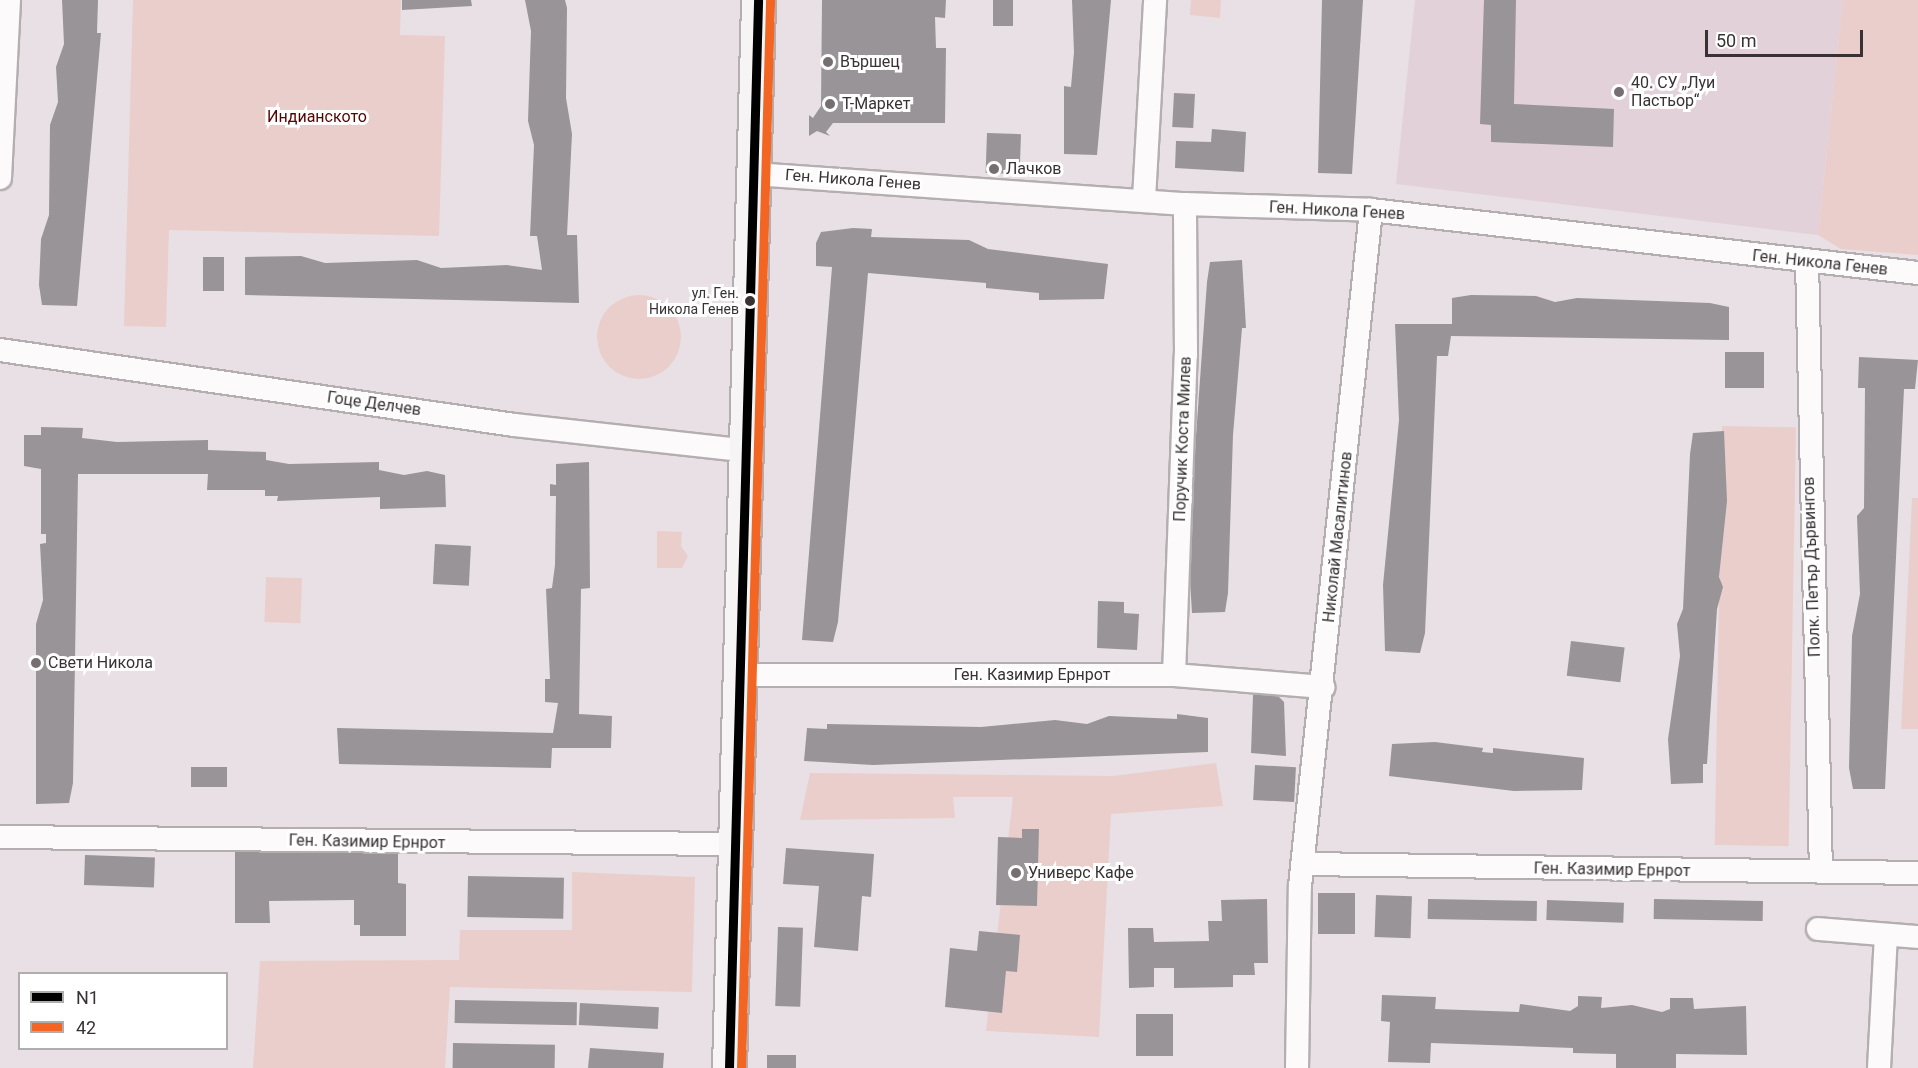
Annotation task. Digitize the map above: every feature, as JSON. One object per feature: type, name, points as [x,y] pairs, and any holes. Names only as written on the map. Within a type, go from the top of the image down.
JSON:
[{"type":"street","points":[[0,178],[9,0]]},
{"type":"street","points":[[729,1068],[739,675],[749,451],[758,0]]},
{"type":"street","points":[[1144,199],[1155,0]]},
{"type":"street","name":"Ген. Никола Генев","points":[[754,174],[1144,199],[1185,204],[1371,210],[1918,273]]},
{"type":"street","name":"Поручик Коста Милев","points":[[1174,675],[1186,355],[1185,204]]},
{"type":"street","name":"Николай Масалитинов","points":[[1297,1068],[1300,886],[1305,864],[1324,687],[1371,210]]},
{"type":"street","name":"Полк. Петър Дървингов","points":[[1807,261],[1821,872]]},
{"type":"street","name":"Гоце Делчев","points":[[0,350],[514,425],[749,451]]},
{"type":"street","name":"Ген. Казимир Ернрот","points":[[739,675],[1174,675],[1324,687]]},
{"type":"street","name":"Ген. Казимир Ернрот","points":[[0,837],[734,844]]},
{"type":"street","name":"Ген. Казимир Ернрот","points":[[1305,864],[1918,873]]},
{"type":"street","points":[[1818,929],[1918,937]]},
{"type":"street","points":[[1879,1068],[1886,935]]},
{"type":"shaded area","name":"40. СУ „Луи Пастьор“","points":[[1415,0],[1843,0],[1818,235],[1396,184]]},
{"type":"green space","name":"Индианското","points":[[133,0],[401,0],[400,35],[445,36],[439,236],[169,230],[166,327],[124,326]]},
{"type":"green space","points":[[1191,0],[1221,0],[1220,18],[1190,15]]},
{"type":"green space","points":[[1843,0],[1918,0],[1918,255],[1841,249],[1818,235]]},
{"type":"green space","points":[[631,295],[647,295],[663,302],[674,313],[681,329],[678,353],[669,367],[647,379],[631,379],[615,372],[604,361],[597,345],[597,329],[604,313],[615,302]]},
{"type":"green space","points":[[1722,426],[1796,427],[1789,846],[1715,845]]},
{"type":"green space","points":[[1912,498],[1918,498],[1918,729],[1901,729]]},
{"type":"green space","points":[[657,531],[682,532],[681,546],[688,556],[682,568],[657,568]]},
{"type":"green space","points":[[266,577],[302,578],[300,623],[264,622]]},
{"type":"green space","points":[[1216,763],[1223,806],[1111,814],[1099,1037],[986,1031],[1013,797],[953,797],[955,818],[800,820],[810,773],[1113,776]]},
{"type":"green space","points":[[572,872],[695,877],[692,992],[450,987],[445,1068],[253,1068],[260,961],[459,960],[460,930],[572,930]]},
{"type":"building","points":[[62,0],[98,0],[97,33],[101,33],[77,306],[42,305],[39,285],[41,239],[49,215],[50,125],[58,102],[56,67],[64,44]]},
{"type":"building","points":[[402,0],[471,0],[472,6],[402,10]]},
{"type":"building","points":[[525,0],[565,0],[567,8],[566,98],[572,134],[567,235],[577,235],[579,303],[245,295],[245,257],[301,256],[325,263],[417,260],[441,268],[507,265],[542,270],[537,236],[530,236],[534,145],[528,121],[531,31]]},
{"type":"building","points":[[822,0],[946,0],[945,18],[935,17],[936,48],[946,48],[945,123],[833,123],[826,132],[830,136],[817,131],[809,136],[809,115],[813,118],[821,106]]},
{"type":"building","points":[[993,0],[1013,0],[1013,26],[993,26]]},
{"type":"building","points":[[1072,0],[1111,0],[1097,155],[1064,154],[1064,86],[1071,87],[1074,52]]},
{"type":"building","points":[[1322,0],[1363,0],[1352,174],[1318,173]]},
{"type":"building","points":[[1484,0],[1516,0],[1514,104],[1614,109],[1613,147],[1491,142],[1491,125],[1480,124]]},
{"type":"building","points":[[1174,93],[1195,94],[1193,128],[1172,127]]},
{"type":"building","points":[[1212,129],[1246,132],[1244,172],[1175,168],[1176,141],[1211,142]]},
{"type":"building","points":[[987,133],[1021,134],[1020,174],[986,173]]},
{"type":"building","points":[[853,228],[872,229],[871,237],[969,240],[988,249],[1108,264],[1104,299],[1039,300],[1039,293],[986,288],[986,283],[868,273],[838,622],[833,642],[802,640],[832,267],[816,266],[816,243],[821,232]]},
{"type":"building","points":[[203,257],[224,257],[224,291],[203,291]]},
{"type":"building","points":[[1242,260],[1246,328],[1242,328],[1233,435],[1228,593],[1225,612],[1192,613],[1188,548],[1207,282],[1210,262]]},
{"type":"building","points":[[1471,295],[1536,296],[1555,302],[1577,298],[1710,303],[1729,307],[1729,340],[1451,336],[1448,356],[1437,356],[1425,633],[1420,653],[1385,651],[1383,585],[1399,420],[1395,324],[1452,324],[1452,298]]},
{"type":"building","points":[[1725,352],[1764,352],[1764,388],[1725,388]]},
{"type":"building","points":[[1859,357],[1918,360],[1915,389],[1904,389],[1885,789],[1853,789],[1849,768],[1852,636],[1860,594],[1857,516],[1864,508],[1865,388],[1858,388]]},
{"type":"building","points":[[41,427],[83,428],[82,438],[117,442],[208,440],[208,450],[266,452],[266,460],[289,464],[379,462],[379,470],[404,475],[427,471],[445,475],[446,507],[380,509],[380,497],[277,501],[278,496],[265,496],[265,490],[207,490],[208,474],[78,474],[73,783],[69,803],[36,804],[36,624],[43,600],[40,544],[46,543],[46,534],[41,534],[41,469],[24,466],[24,435],[41,435]]},
{"type":"building","points":[[1724,431],[1727,501],[1719,577],[1723,587],[1717,609],[1707,764],[1703,764],[1703,783],[1671,784],[1668,739],[1680,656],[1677,624],[1683,609],[1690,454],[1693,433]]},
{"type":"building","points":[[589,462],[590,588],[581,589],[579,714],[612,716],[611,748],[552,748],[551,768],[339,764],[337,728],[553,733],[558,703],[545,702],[545,679],[550,679],[546,589],[552,588],[555,565],[556,496],[550,496],[550,484],[556,485],[556,464]]},
{"type":"building","points":[[435,544],[471,546],[469,586],[433,584]]},
{"type":"building","points":[[1098,601],[1124,602],[1124,613],[1139,614],[1137,650],[1097,648]]},
{"type":"building","points":[[1571,641],[1625,648],[1620,682],[1567,676]]},
{"type":"building","points":[[1253,695],[1277,695],[1284,702],[1286,756],[1251,753]]},
{"type":"building","points":[[1177,714],[1208,718],[1208,752],[873,765],[804,761],[807,728],[827,729],[827,724],[981,727],[1055,720],[1087,724],[1109,716],[1177,719]]},
{"type":"building","points":[[1435,742],[1483,748],[1482,752],[1493,753],[1493,748],[1584,758],[1582,790],[1514,791],[1389,776],[1392,744]]},
{"type":"building","points":[[1255,765],[1296,767],[1294,802],[1253,800]]},
{"type":"building","points":[[191,767],[227,767],[227,787],[191,787]]},
{"type":"building","points":[[1022,829],[1039,829],[1037,906],[996,905],[998,837],[1022,838]]},
{"type":"building","points":[[786,848],[874,854],[871,897],[862,896],[858,951],[814,947],[819,886],[783,884]]},
{"type":"building","points":[[398,850],[398,883],[406,884],[406,936],[360,936],[360,925],[354,925],[354,900],[269,901],[270,923],[235,923],[235,851]]},
{"type":"building","points":[[85,855],[155,857],[154,887],[84,885]]},
{"type":"building","points":[[468,876],[564,878],[563,919],[467,917]]},
{"type":"building","points":[[1318,893],[1355,893],[1355,934],[1318,934]]},
{"type":"building","points":[[1376,895],[1412,896],[1411,938],[1375,937]]},
{"type":"building","points":[[1267,899],[1268,963],[1254,963],[1255,975],[1233,975],[1233,987],[1174,988],[1174,968],[1154,968],[1154,987],[1129,988],[1128,928],[1153,928],[1154,942],[1209,941],[1208,921],[1222,921],[1221,900]]},
{"type":"building","points":[[1428,899],[1537,901],[1537,921],[1428,919]]},
{"type":"building","points":[[1654,899],[1763,901],[1763,921],[1654,919]]},
{"type":"building","points":[[1547,900],[1624,903],[1623,923],[1546,920]]},
{"type":"building","points":[[778,927],[803,928],[800,1007],[775,1006]]},
{"type":"building","points":[[979,931],[1020,935],[1017,972],[1006,971],[1002,1013],[945,1007],[950,948],[977,951]]},
{"type":"building","points":[[1382,995],[1436,997],[1435,1009],[1519,1012],[1520,1004],[1570,1011],[1578,1006],[1578,996],[1602,997],[1601,1008],[1632,1005],[1662,1012],[1670,1009],[1670,998],[1693,998],[1694,1009],[1746,1006],[1747,1055],[1676,1054],[1676,1068],[1616,1068],[1616,1054],[1573,1053],[1573,1048],[1431,1043],[1430,1063],[1388,1062],[1390,1022],[1381,1021]]},
{"type":"building","points":[[455,1000],[577,1002],[577,1025],[455,1023]]},
{"type":"building","points":[[580,1003],[659,1007],[658,1029],[579,1025]]},
{"type":"building","points":[[1136,1014],[1173,1014],[1173,1056],[1136,1056]]},
{"type":"building","points":[[453,1043],[555,1045],[555,1068],[453,1068]]},
{"type":"building","points":[[590,1048],[664,1053],[663,1068],[588,1068]]},
{"type":"building","points":[[767,1055],[796,1055],[796,1068],[767,1068]]},
{"type":"transit line","name":"N1","points":[[729,1068],[758,0]]},
{"type":"transit line","name":"42","points":[[741,1068],[770,0]]},
{"type":"place","name":"Вършец","points":[[828,62]]},
{"type":"place","name":"40. СУ „Луи Пастьор“","points":[[1619,92]]},
{"type":"place","name":"Т-Маркет","points":[[830,104]]},
{"type":"place","name":"Лачков","points":[[994,169]]},
{"type":"place","name":"ул. Ген. Никола Генев","points":[[750,301]]},
{"type":"place","name":"Свети Никола","points":[[36,663]]},
{"type":"place","name":"Универс Кафе","points":[[1016,873]]}]
